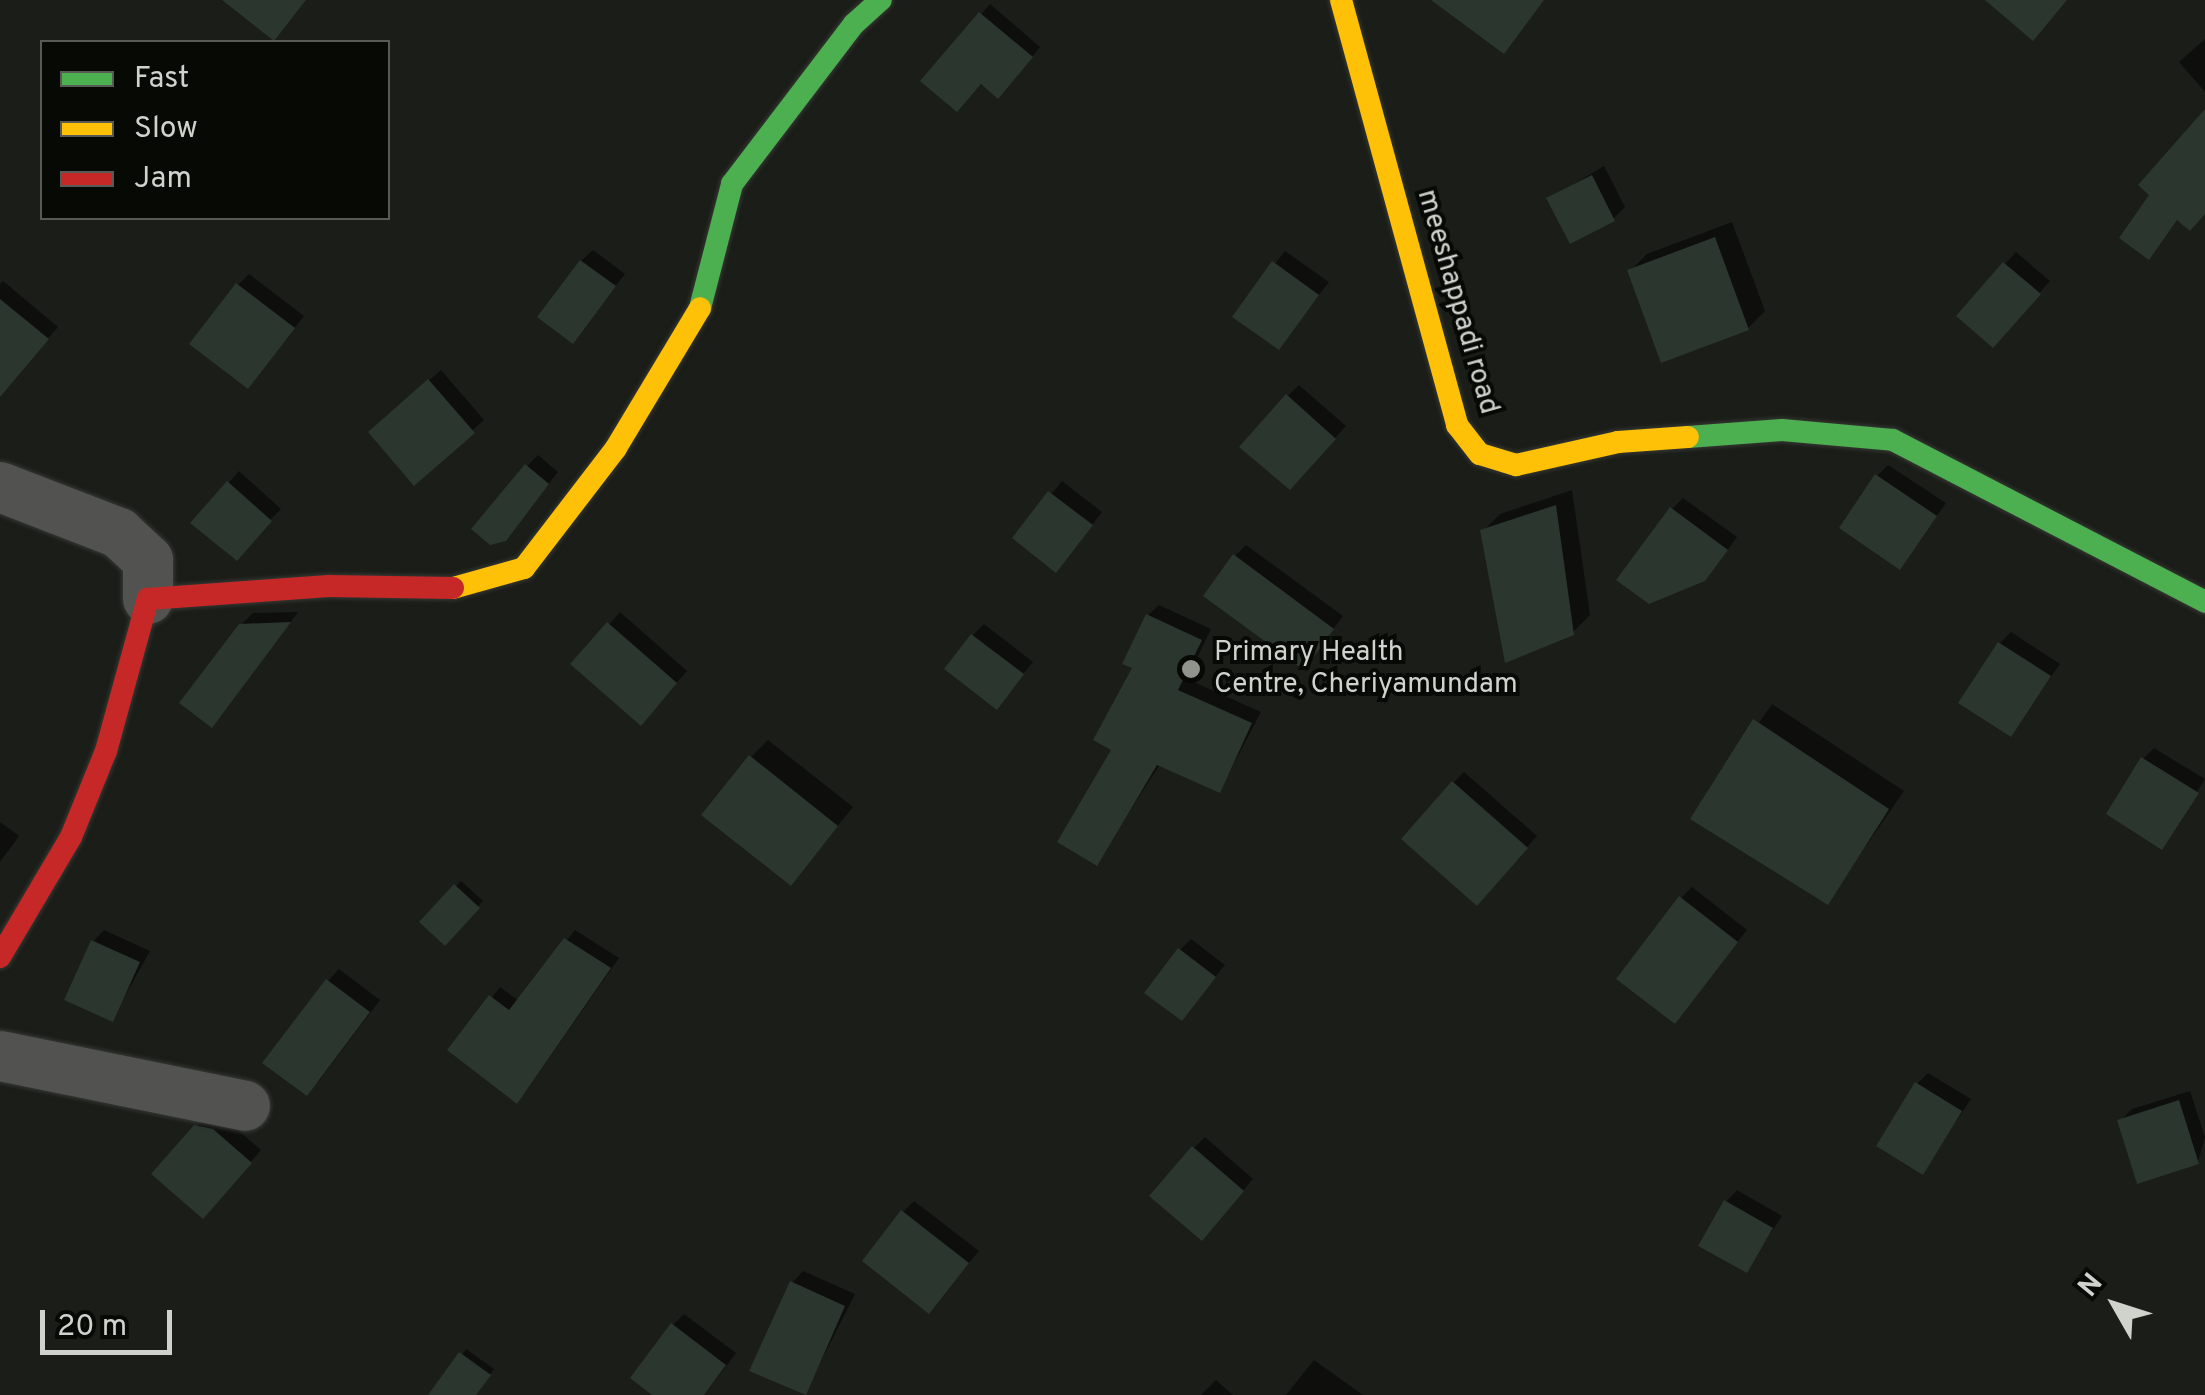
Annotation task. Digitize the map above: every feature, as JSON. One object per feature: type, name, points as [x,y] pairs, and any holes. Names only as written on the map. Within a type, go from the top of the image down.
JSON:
[{"type":"street","points":[[148,599],[329,586],[437,592],[524,568],[616,448],[696,323],[732,184],[854,24],[881,0]]},
{"type":"street","name":"meeshappadi road","points":[[1340,0],[1457,424],[1480,454],[1516,465],[1618,442],[1782,430],[1893,440],[2205,602]]},
{"type":"street","points":[[0,488],[119,533],[148,560],[148,599],[106,751],[72,838],[0,957]]},
{"type":"street","points":[[0,1056],[245,1106]]},
{"type":"building","points":[[222,0],[306,0],[273,40]]},
{"type":"building","points":[[1431,0],[1544,0],[1504,54]]},
{"type":"building","points":[[1985,0],[2067,0],[2033,41]]},
{"type":"building","points":[[979,12],[1033,57],[998,99],[981,84],[957,112],[920,81]]},
{"type":"building","points":[[2205,109],[2205,214],[2190,231],[2177,220],[2149,260],[2119,238],[2149,195],[2138,185]]},
{"type":"building","points":[[1592,175],[1615,221],[1570,244],[1546,198]]},
{"type":"building","points":[[1715,237],[1749,330],[1661,363],[1627,270]]},
{"type":"building","points":[[580,260],[616,286],[573,344],[537,317]]},
{"type":"building","points":[[1272,261],[1319,295],[1279,350],[1232,317]]},
{"type":"building","points":[[2003,262],[2041,294],[1993,348],[1956,316]]},
{"type":"building","points":[[236,283],[295,328],[248,389],[189,344]]},
{"type":"building","points":[[0,299],[49,339],[0,397]]},
{"type":"building","points":[[428,379],[475,433],[414,486],[368,432]]},
{"type":"building","points":[[1286,394],[1336,439],[1290,490],[1239,447]]},
{"type":"building","points":[[525,464],[549,484],[506,541],[490,545],[471,529]]},
{"type":"building","points":[[1875,474],[1937,516],[1900,570],[1839,528]]},
{"type":"building","points":[[227,481],[272,521],[237,561],[190,523]]},
{"type":"building","points":[[1048,491],[1093,525],[1056,573],[1012,538]]},
{"type":"building","points":[[1556,505],[1574,635],[1505,663],[1480,530]]},
{"type":"building","points":[[1670,507],[1728,550],[1705,581],[1649,604],[1616,580]]},
{"type":"building","points":[[1233,554],[1334,629],[1304,670],[1203,596]]},
{"type":"building","points":[[1146,614],[1202,640],[1178,690],[1252,723],[1220,793],[1157,765],[1097,866],[1057,842],[1111,750],[1093,740],[1132,668],[1122,664]]},
{"type":"building","points":[[291,622],[212,728],[179,703],[239,624]]},
{"type":"building","points":[[607,622],[677,683],[641,726],[570,664]]},
{"type":"building","points":[[971,634],[1024,674],[997,710],[944,669]]},
{"type":"building","points":[[1998,642],[2051,676],[2011,737],[1958,703]]},
{"type":"building","points":[[1753,719],[1889,809],[1828,905],[1690,819]]},
{"type":"building","points":[[749,755],[838,826],[791,886],[701,815]]},
{"type":"building","points":[[2141,757],[2199,793],[2162,850],[2106,814]]},
{"type":"building","points":[[1452,781],[1528,848],[1477,906],[1401,839]]},
{"type":"building","points":[[454,884],[480,908],[445,946],[419,922]]},
{"type":"building","points":[[1679,896],[1738,942],[1675,1024],[1616,979]]},
{"type":"building","points":[[564,938],[611,968],[517,1104],[447,1050],[489,995],[509,1010]]},
{"type":"building","points":[[91,940],[140,962],[113,1022],[64,1000]]},
{"type":"building","points":[[1178,948],[1216,977],[1182,1021],[1144,993]]},
{"type":"building","points":[[326,979],[370,1012],[307,1096],[262,1063]]},
{"type":"building","points":[[1915,1082],[1962,1111],[1923,1175],[1876,1146]]},
{"type":"building","points":[[2179,1100],[2199,1164],[2137,1184],[2117,1120]]},
{"type":"building","points":[[194,1125],[213,1129],[252,1163],[203,1219],[151,1174]]},
{"type":"building","points":[[1192,1146],[1244,1191],[1202,1241],[1149,1196]]},
{"type":"building","points":[[1724,1200],[1773,1228],[1747,1273],[1698,1246]]},
{"type":"building","points":[[901,1210],[969,1263],[929,1314],[862,1261]]},
{"type":"building","points":[[790,1281],[845,1306],[806,1395],[749,1371]]},
{"type":"building","points":[[671,1323],[726,1365],[704,1395],[652,1395],[630,1378]]},
{"type":"building","points":[[459,1352],[491,1375],[476,1395],[428,1395]]},
{"type":"traffic: fast","points":[[700,308],[732,184],[854,24],[881,0]]},
{"type":"traffic: fast","points":[[1688,437],[1782,430],[1893,440],[2205,602]]},
{"type":"traffic: slow","points":[[1341,0],[1457,425],[1480,454],[1516,465],[1618,442],[1688,437]]},
{"type":"traffic: slow","points":[[453,588],[524,568],[616,448],[700,308]]},
{"type":"traffic: jam","points":[[0,957],[71,837],[106,751],[148,599],[329,586],[453,588]]},
{"type":"place","name":"Primary Health Centre, Cheriyamundam","points":[[1191,669]]}]
